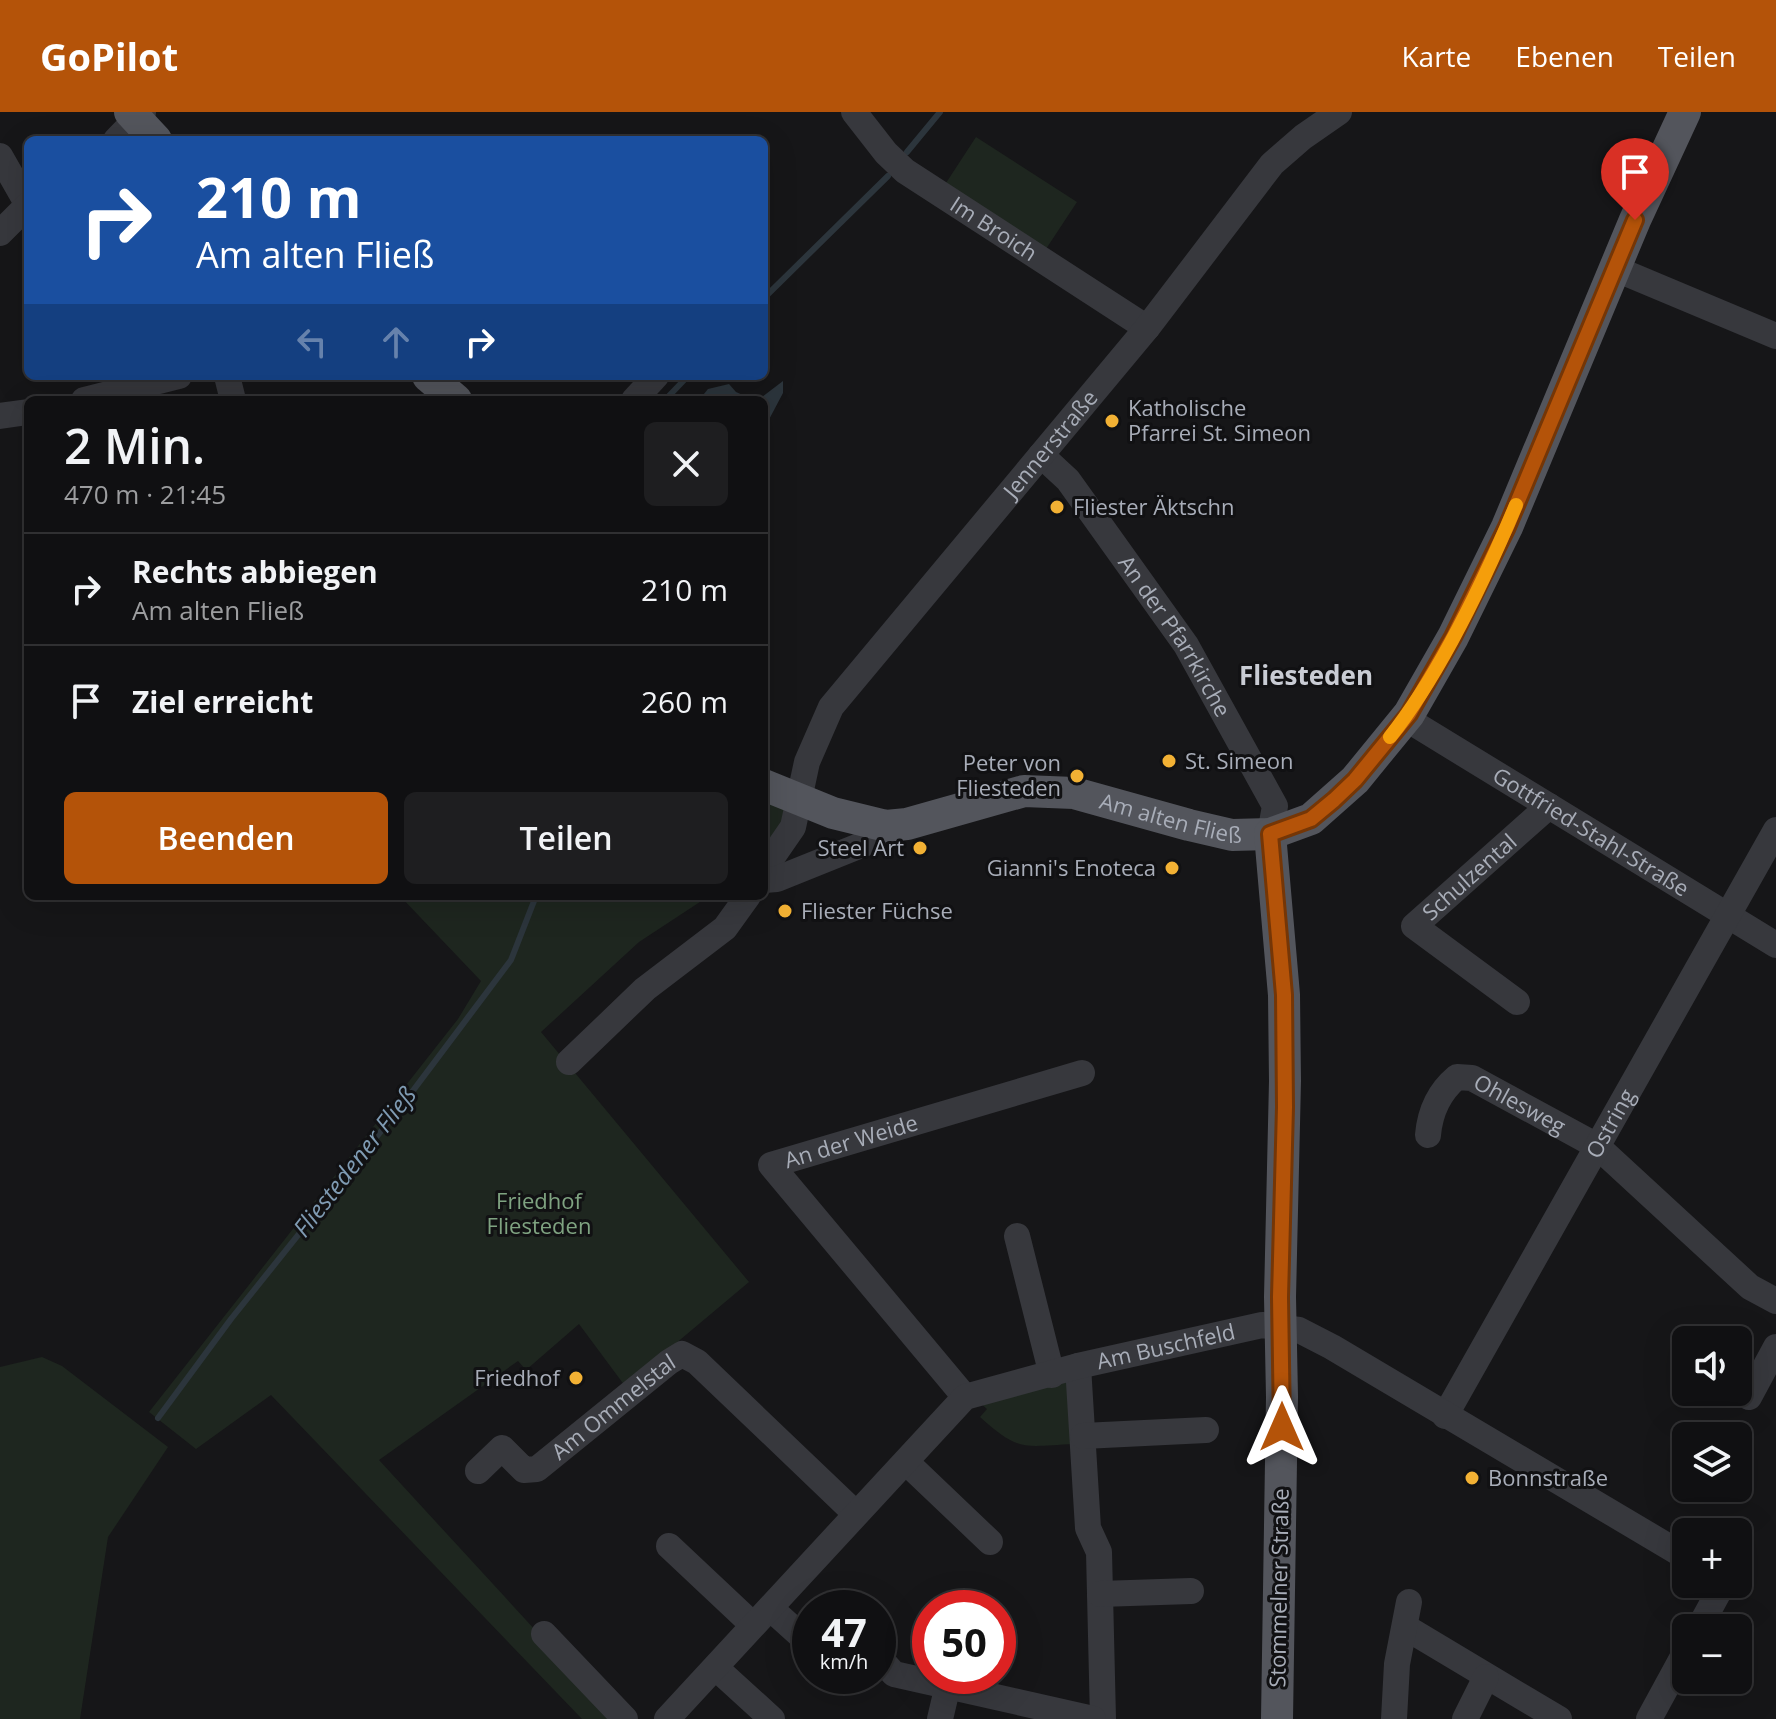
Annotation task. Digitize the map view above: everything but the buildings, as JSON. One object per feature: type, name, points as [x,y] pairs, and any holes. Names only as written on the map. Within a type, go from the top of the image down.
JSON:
[{"type":"main road","name":"Am alten Fließ","points":[[768,787],[798,801],[886,826],[907,824],[1024,791],[1074,793],[1232,835],[1270,834],[1311,819],[1355,780],[1405,718],[1453,637],[1507,527],[1635,220],[1685,112]]},
{"type":"main road","points":[[433,380],[451,396]]},
{"type":"main road","name":"Stommelner Straße","points":[[1270,834],[1284,995],[1285,1107],[1277,1719]]},
{"type":"street","name":"Im Broich","points":[[854,112],[886,153],[905,171],[1147,328]]},
{"type":"street","name":"Jennerstraße","points":[[768,863],[793,827],[807,762],[831,707],[1147,328],[1272,164],[1339,112]]},
{"type":"street","points":[[0,156],[24,198]]},
{"type":"street","points":[[0,233],[24,209]]},
{"type":"street","points":[[1616,269],[1776,336]]},
{"type":"street","points":[[100,396],[163,380]]},
{"type":"street","points":[[638,396],[652,380]]},
{"type":"street","points":[[0,416],[24,413]]},
{"type":"street","name":"An der Pfarrkirche","points":[[1041,455],[1068,480],[1186,645],[1275,806],[1270,834]]},
{"type":"street","name":"Gottfried-Stahl-Straße","points":[[1405,718],[1727,918],[1776,945]]},
{"type":"street","name":"Schulzental","points":[[1517,1002],[1414,926],[1549,806]]},
{"type":"street","points":[[768,880],[777,879],[864,844],[886,826]]},
{"type":"street","name":"Ostring","points":[[1445,1416],[1776,830]]},
{"type":"street","points":[[569,1062],[645,989],[725,928],[745,900]]},
{"type":"street","name":"An der Weide","points":[[965,1397],[771,1165],[1082,1073]]},
{"type":"street","name":"Ohlesweg","points":[[1428,1135],[1429,1117],[1445,1087],[1457,1077],[1472,1078],[1597,1146]]},
{"type":"street","points":[[1597,1146],[1750,1287],[1776,1301]]},
{"type":"street","points":[[1017,1236],[1052,1375]]},
{"type":"street","name":"Am Buschfeld","points":[[965,1397],[1078,1366],[1248,1327],[1262,1325],[1281,1328]]},
{"type":"street","points":[[1281,1328],[1299,1330],[1332,1347],[1672,1549]]},
{"type":"street","points":[[1752,1391],[1776,1347]]},
{"type":"street","name":"Am Ommelstal","points":[[478,1471],[502,1448],[524,1470],[537,1469],[682,1354],[697,1362],[856,1514]]},
{"type":"street","points":[[1078,1366],[1088,1528],[1099,1552],[1103,1719]]},
{"type":"street","points":[[667,1719],[965,1397]]},
{"type":"street","points":[[1083,1436],[1206,1430]]},
{"type":"street","points":[[906,1462],[990,1542]]},
{"type":"street","points":[[669,1546],[762,1616],[792,1634]]},
{"type":"street","points":[[1100,1594],[1191,1591]]},
{"type":"street","points":[[1394,1719],[1397,1664],[1407,1615],[1486,1677],[1556,1718]]},
{"type":"street","points":[[544,1634],[625,1719]]},
{"type":"street","points":[[716,1668],[772,1719]]},
{"type":"street","points":[[1465,1719],[1486,1677]]},
{"type":"street","points":[[1649,1719],[1672,1677]]},
{"type":"street","points":[[940,1719],[946,1694]]},
{"type":"street","points":[[986,1694],[1093,1719]]},
{"type":"green space","points":[[976,137],[1077,202],[1046,249],[946,183]]},
{"type":"green space","points":[[768,802],[792,812],[768,851]]},
{"type":"green space","name":"Friedhof Fliesteden","points":[[404,900],[703,900],[639,942],[541,1032],[749,1282],[625,1386],[579,1324],[526,1370],[518,1361],[379,1460],[617,1719],[582,1719],[271,1395],[196,1449],[149,1412],[458,1019],[481,981]]},
{"type":"green space","points":[[42,1357],[62,1366],[168,1447],[108,1537],[80,1719],[0,1719],[0,1367]]},
{"type":"green space","points":[[1069,1379],[1075,1444],[1023,1445],[1004,1437],[980,1417],[987,1409],[977,1400]]},
{"type":"shaded area","points":[[783,381],[783,393],[768,421],[768,396],[763,396]]},
{"type":"shaded area","points":[[729,384],[745,396],[702,396],[708,389]]},
{"type":"waterway","name":"Fliestedener Fließ","points":[[907,152],[940,112]]},
{"type":"waterway","name":"Fliestedener Fließ","points":[[768,294],[888,176]]},
{"type":"waterway","name":"Fliestedener Fließ","points":[[669,396],[684,380]]},
{"type":"waterway","name":"Fliestedener Fließ","points":[[158,1418],[231,1319],[406,1100],[511,960],[534,900]]},
{"type":"slow traffic","points":[[1390,737],[1409,714],[1453,637],[1516,505]]},
{"type":"place","name":"Katholische Pfarrei St. Simeon","points":[[1112,421]]},
{"type":"place","name":"Fliester Äktschn","points":[[1057,507]]},
{"type":"place","name":"St. Simeon","points":[[1169,761]]},
{"type":"place","name":"Peter von Fliesteden","points":[[1077,776]]},
{"type":"place","name":"Steel Art","points":[[920,848]]},
{"type":"place","name":"Gianni's Enoteca","points":[[1172,868]]},
{"type":"place","name":"Fliester Füchse","points":[[785,911]]},
{"type":"place","name":"Friedhof","points":[[576,1378]]},
{"type":"place","name":"Bonnstraße","points":[[1472,1478]]},
{"type":"district","name":"Fliesteden","points":[[1306,676]]},
{"type":"route","points":[[1282,1427],[1280,1297],[1285,1107],[1284,995],[1270,834],[1311,819],[1334,800],[1355,780],[1409,714],[1453,637],[1507,527],[1635,220]]}]
